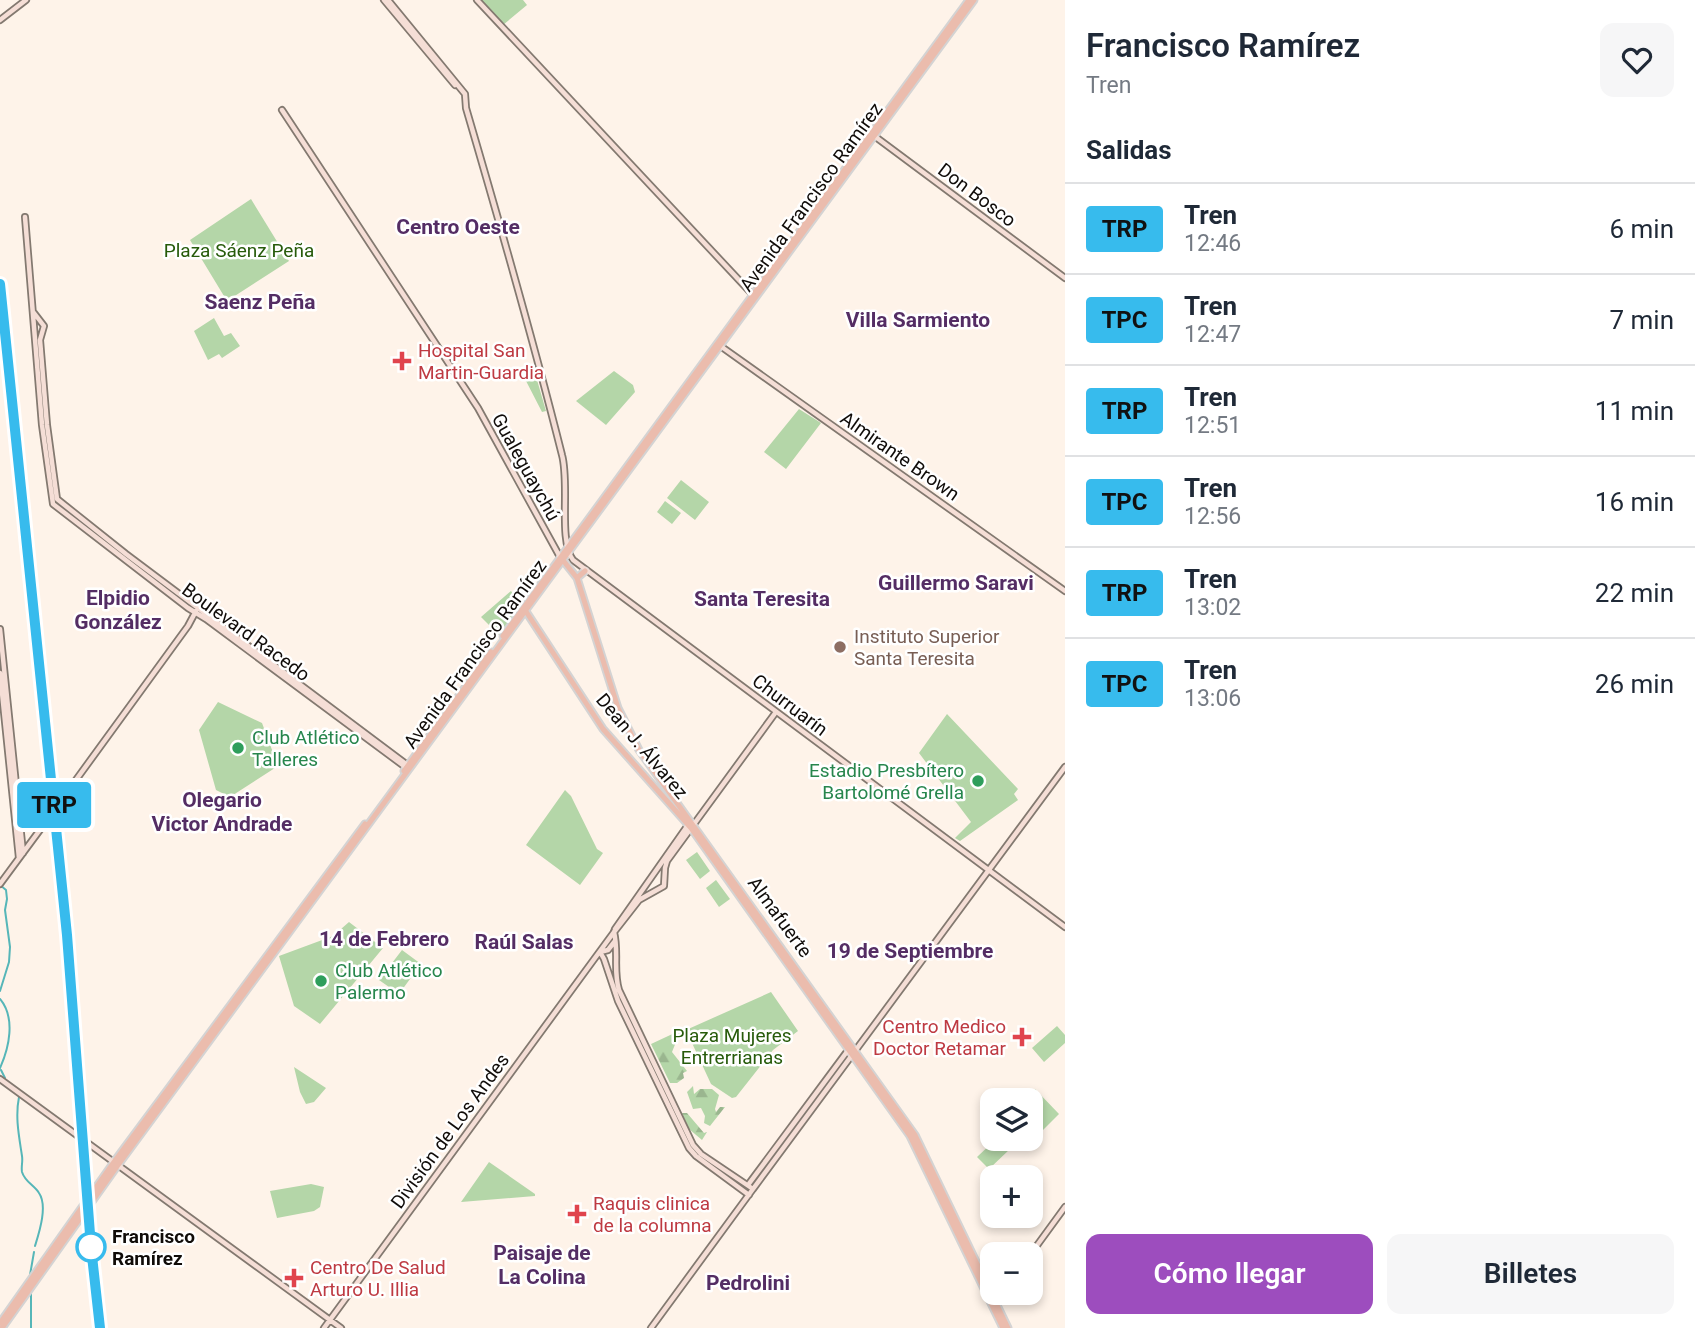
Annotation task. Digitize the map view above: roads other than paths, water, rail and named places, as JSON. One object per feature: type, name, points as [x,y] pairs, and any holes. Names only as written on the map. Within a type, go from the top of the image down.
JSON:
[{"type":"main road","name":"Avenida Francisco Ramírez","points":[[720,346],[753,295],[874,135],[969,0]]},
{"type":"main road","name":"Avenida Francisco Ramírez","points":[[1,1326],[116,1164],[974,0]]},
{"type":"main road","name":"Almafuerte","points":[[562,559],[577,578],[620,712],[639,750],[915,1135],[980,1270]]},
{"type":"main road","points":[[577,578],[585,571]]},
{"type":"main road","name":"Dean J. Álvarez","points":[[524,610],[603,729],[691,826]]},
{"type":"main road","name":"Almafuerte","points":[[853,1052],[913,1141],[1006,1328]]},
{"type":"main road","name":"Almafuerte","points":[[997,1305],[1006,1328]]},
{"type":"street","points":[[0,20],[26,0]]},
{"type":"street","points":[[386,0],[467,100],[466,108],[566,470],[568,551]]},
{"type":"street","points":[[477,0],[753,295]]},
{"type":"street","name":"Gualeguaychú","points":[[282,110],[478,408],[562,559]]},
{"type":"street","name":"Don Bosco","points":[[874,135],[1065,278]]},
{"type":"street","name":"Boulevard Racedo","points":[[25,217],[41,413],[52,502],[195,613],[205,616],[408,767]]},
{"type":"street","points":[[34,313],[41,322],[35,327],[42,330]]},
{"type":"street","name":"Boulevard Racedo","points":[[41,322],[44,326],[40,340],[47,425],[57,499],[195,613]]},
{"type":"street","name":"Almirante Brown","points":[[720,346],[1065,591]]},
{"type":"street","name":"Churruarín","points":[[568,551],[585,571],[1065,927]]},
{"type":"street","points":[[0,884],[195,613],[205,616]]},
{"type":"street","points":[[0,629],[23,853]]},
{"type":"street","points":[[0,673],[19,858]]},
{"type":"street","points":[[691,826],[776,712]]},
{"type":"street","points":[[651,1328],[1065,767]]},
{"type":"street","name":"División de Los Andes","points":[[614,932],[621,918],[691,826]]},
{"type":"street","name":"División de Los Andes","points":[[324,1328],[614,932],[639,900],[664,886],[667,860],[691,826]]},
{"type":"street","points":[[21,837],[29,843]]},
{"type":"street","points":[[614,932],[615,973],[619,990],[693,1144],[701,1154],[753,1189]]},
{"type":"street","name":"División de Los Andes","points":[[600,952],[608,950],[616,939]]},
{"type":"street","points":[[600,952],[613,991],[691,1151],[749,1195]]},
{"type":"street","points":[[741,1190],[853,1052]]},
{"type":"street","points":[[0,1079],[341,1328]]},
{"type":"street","points":[[1040,1242],[1065,1208]]},
{"type":"waterway","points":[[0,885],[6,890],[5,910],[10,947],[9,962],[0,991]]},
{"type":"waterway","points":[[0,999],[8,1015],[9,1024],[8,1042],[0,1068]]},
{"type":"waterway","points":[[1,1070],[5,1078]]},
{"type":"waterway","points":[[19,1097],[17,1119],[22,1172],[39,1193],[43,1205],[35,1246]]},
{"type":"waterway","points":[[30,1275],[34,1252]]},
{"type":"waterway","points":[[31,1291],[31,1328]]},
{"type":"railway","points":[[0,284],[69,960],[100,1328]]},
{"type":"train","name":"TRP","points":[[0,284],[67,935],[91,1247],[100,1328]]},
{"type":"place","name":"Hospital San Martin-Guardia","points":[[402,361]]},
{"type":"place","name":"Instituto Superior Santa Teresita","points":[[840,647]]},
{"type":"place","name":"Club Atlético Talleres","points":[[238,748]]},
{"type":"place","name":"Estadio Presbítero Bartolomé Grella","points":[[978,781]]},
{"type":"place","name":"Club Atlético Palermo","points":[[321,981]]},
{"type":"place","name":"Centro Medico Doctor Retamar","points":[[1022,1037]]},
{"type":"place","name":"Raquis clinica de la columna","points":[[577,1214]]},
{"type":"place","name":"Francisco Ramírez","points":[[91,1247]]},
{"type":"place","name":"Centro De Salud Arturo U. Illia","points":[[294,1278]]},
{"type":"district","name":"Centro Oeste","points":[[458,227]]},
{"type":"district","name":"Saenz Peña","points":[[260,302]]},
{"type":"district","name":"Villa Sarmiento","points":[[918,320]]},
{"type":"district","name":"Guillermo Saravi","points":[[956,583]]},
{"type":"district","name":"Santa Teresita","points":[[762,599]]},
{"type":"district","name":"Elpidio González","points":[[118,610]]},
{"type":"district","name":"Olegario Victor Andrade","points":[[222,812]]},
{"type":"district","name":"14 de Febrero","points":[[384,939]]},
{"type":"district","name":"Raúl Salas","points":[[524,942]]},
{"type":"district","name":"19 de Septiembre","points":[[910,951]]},
{"type":"district","name":"Paisaje de La Colina","points":[[542,1265]]},
{"type":"district","name":"Pedrolini","points":[[748,1283]]},
{"type":"park label","name":"Plaza Sáenz Peña","points":[[239,250]]},
{"type":"park label","name":"Plaza Mujeres Entrerrianas","points":[[732,1046]]}]
